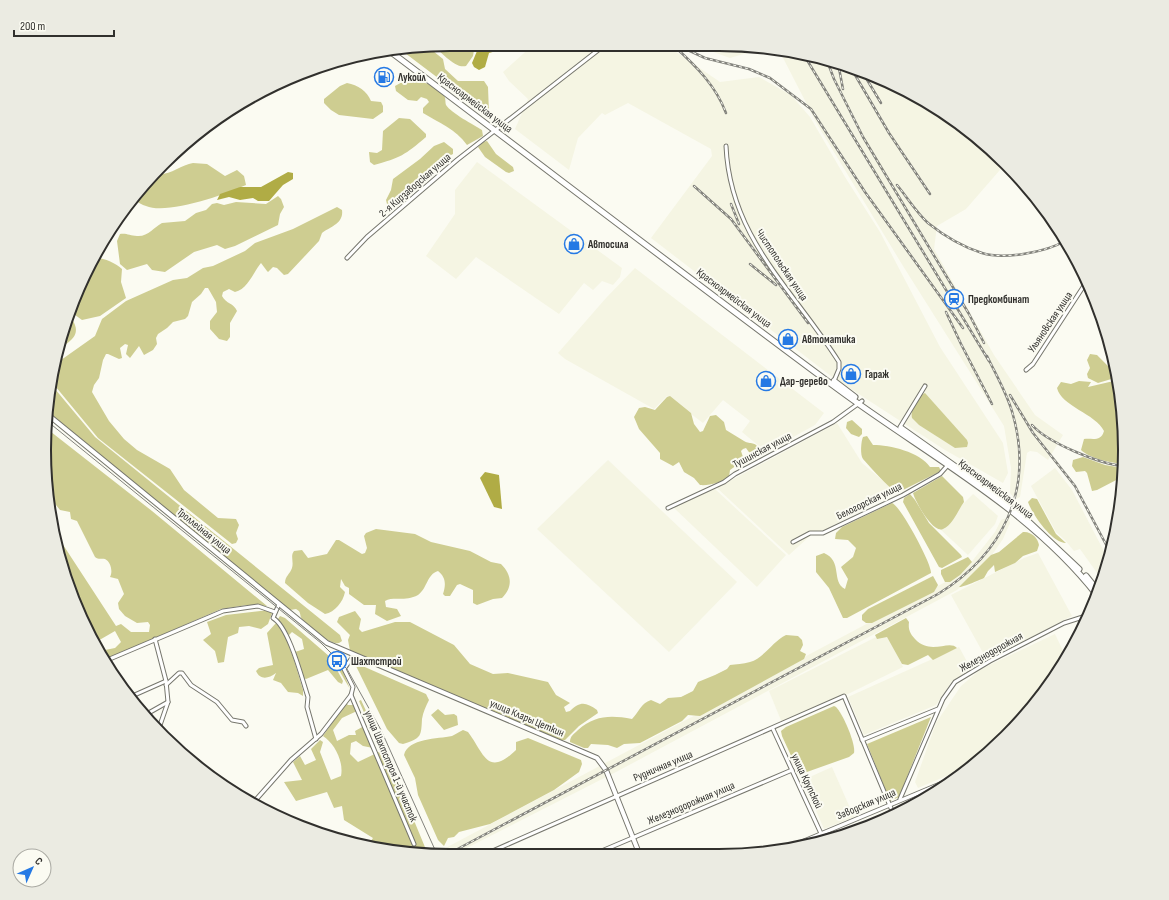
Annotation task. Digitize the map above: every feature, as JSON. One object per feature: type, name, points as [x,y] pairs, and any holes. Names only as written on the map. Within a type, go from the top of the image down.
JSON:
[{"type":"main road","name":"Красноармейская улица","points":[[400,54],[496,129]]},
{"type":"main road","name":"Красноармейская улица","points":[[395,55],[496,129],[832,383],[1024,521],[1067,561],[1093,590]]},
{"type":"main road","name":"Красноармейская улица","points":[[860,403],[900,427],[1014,508],[1070,558],[1094,586]]},
{"type":"street","points":[[496,129],[597,51]]},
{"type":"street","name":"2-я Кирзаводская улица","points":[[347,258],[367,237],[496,129]]},
{"type":"street","name":"Чистопольская улица","points":[[726,146],[730,185],[741,217],[759,250],[839,362],[839,369],[832,383]]},
{"type":"street","name":"Ульяновская улица","points":[[1026,370],[1032,364],[1083,287]]},
{"type":"street","points":[[900,427],[924,386]]},
{"type":"street","name":"Тушинская улица","points":[[668,508],[724,482],[735,474],[833,422],[860,403]]},
{"type":"street","name":"Троллейная улица","points":[[52,418],[327,643],[354,655]]},
{"type":"street","name":"Белогорская улица","points":[[793,542],[810,533],[823,532],[903,495],[940,474],[948,465]]},
{"type":"street","points":[[279,604],[273,618],[280,623],[284,630],[303,681],[308,698],[312,728],[316,739]]},
{"type":"street","points":[[110,659],[223,611],[258,606],[275,612]]},
{"type":"street","name":"Железнодорожная","points":[[900,799],[939,708],[948,691],[955,682],[1064,623],[1081,618]]},
{"type":"street","points":[[155,639],[166,683],[168,702],[160,724]]},
{"type":"street","name":"улица Шахтстроя 1-й участок","points":[[354,655],[344,670],[353,687],[351,695],[414,844]]},
{"type":"street","name":"улица Клары Цеткин","points":[[354,655],[594,756],[603,764],[638,849]]},
{"type":"street","points":[[135,695],[166,683],[178,673],[182,673],[191,685],[217,702],[232,720],[243,722],[246,726]]},
{"type":"street","points":[[256,799],[291,760],[316,739],[351,695]]},
{"type":"street","name":"Рудничная улица","points":[[495,849],[773,729],[844,696],[862,740]]},
{"type":"street","points":[[150,712],[168,702]]},
{"type":"street","points":[[892,810],[862,740],[939,708]]},
{"type":"street","name":"улица Крупской","points":[[773,729],[821,833]]},
{"type":"street","name":"Железнодорожная улица","points":[[604,849],[792,770]]},
{"type":"street","name":"Заводская улица","points":[[810,838],[936,785]]},
{"type":"shaded area","points":[[440,51],[474,51],[473,56],[466,66],[457,65]]},
{"type":"shaded area","points":[[477,51],[496,51],[489,53],[485,67],[479,70],[474,67],[472,63]]},
{"type":"shaded area","points":[[526,51],[675,51],[720,82],[759,77],[791,95],[810,117],[845,177],[880,232],[940,347],[1003,443],[1008,473],[1003,483],[945,450],[831,376],[651,238],[712,156],[711,149],[628,103],[605,115],[602,113],[578,138],[569,170],[515,129],[528,99],[509,81],[503,72]]},
{"type":"shaded area","points":[[711,51],[747,53],[730,58]]},
{"type":"shaded area","points":[[434,52],[443,59],[445,69],[458,81],[484,81],[488,87],[489,113],[483,112],[406,53]]},
{"type":"shaded area","points":[[782,56],[847,72],[872,81],[919,104],[962,133],[1001,168],[966,209],[937,226],[934,249],[994,355],[1035,415],[1063,435],[1048,460],[1037,452],[1030,451],[1027,453],[1020,497],[1016,499],[1009,519],[1010,523],[1003,539],[983,568],[957,590],[616,772],[465,849],[444,849],[951,579],[973,560],[995,532],[1001,520],[1006,518],[1014,498],[1010,493],[1011,468],[1004,426],[903,266],[817,124]]},
{"type":"shaded area","points":[[404,81],[426,83],[436,88],[445,97],[446,105],[457,115],[482,130],[483,136],[467,145],[463,139],[452,130],[423,113],[423,108],[429,102],[427,99],[421,97],[417,101],[408,100],[396,91],[395,86]]},
{"type":"shaded area","points":[[347,83],[362,89],[371,101],[381,102],[383,112],[373,119],[339,115],[331,110],[324,103],[324,99],[340,86]]},
{"type":"shaded area","points":[[399,118],[410,119],[426,134],[426,137],[402,155],[374,165],[370,162],[369,152],[377,153],[382,150],[383,131]]},
{"type":"shaded area","points":[[487,141],[496,154],[513,167],[514,171],[509,173],[506,172],[485,157],[478,147],[483,142]]},
{"type":"shaded area","points":[[444,142],[453,149],[453,154],[447,157],[428,180],[408,193],[394,208],[388,208],[386,200],[391,190],[393,179],[420,159],[434,146]]},
{"type":"shaded area","points":[[477,162],[622,268],[620,277],[613,285],[602,281],[593,290],[584,283],[559,314],[476,257],[456,279],[426,256],[455,214],[455,190]]},
{"type":"shaded area","points":[[193,163],[207,164],[225,176],[237,170],[244,176],[246,185],[224,194],[181,206],[155,208],[146,206],[138,202],[162,174]]},
{"type":"shaded area","points":[[288,172],[293,173],[293,179],[283,185],[269,201],[258,201],[253,198],[240,200],[229,197],[217,200],[220,194],[240,187],[261,187]]},
{"type":"shaded area","points":[[278,196],[284,207],[280,214],[278,225],[235,246],[225,249],[217,245],[194,252],[165,272],[152,270],[147,264],[127,270],[120,264],[117,241],[120,234],[141,236],[162,223],[185,221],[196,213],[206,210],[212,204],[217,203],[224,205],[236,202],[266,204]]},
{"type":"shaded area","points":[[337,207],[342,210],[341,219],[322,233],[319,241],[288,274],[284,275],[277,268],[273,267],[268,272],[261,263],[244,287],[235,292],[229,289],[223,292],[222,296],[224,299],[234,306],[237,311],[230,323],[230,337],[227,341],[219,339],[210,329],[210,321],[217,312],[216,302],[208,288],[205,288],[192,302],[188,316],[185,319],[173,322],[158,334],[156,338],[157,344],[153,350],[144,355],[139,346],[130,358],[126,354],[128,345],[125,344],[120,348],[122,358],[119,359],[106,354],[99,378],[94,385],[92,392],[109,421],[124,439],[137,450],[170,469],[184,490],[218,518],[236,519],[239,525],[236,533],[238,539],[236,543],[232,544],[98,438],[56,387],[59,372],[62,359],[95,336],[102,319],[126,301],[173,280],[187,278],[203,268],[213,266],[245,251],[255,243],[293,229]]},
{"type":"shaded area","points":[[100,258],[109,261],[122,269],[121,282],[126,298],[100,316],[82,320],[75,315],[81,297]]},
{"type":"shaded area","points":[[635,268],[824,413],[815,425],[766,452],[742,432],[750,421],[723,400],[703,423],[667,396],[654,409],[565,359],[558,353],[606,298]]},
{"type":"shaded area","points":[[73,320],[76,332],[72,340],[66,344]]},
{"type":"shaded area","points":[[1090,354],[1097,355],[1109,366],[1111,379],[1098,383],[1088,378],[1087,374],[1090,368],[1087,360]]},
{"type":"shaded area","points":[[1079,381],[1091,382],[1088,387],[1112,381],[1117,424],[1117,463],[1101,460],[1081,450],[1084,439],[1099,438],[1104,431],[1094,420],[1065,400],[1057,388],[1061,382],[1071,384]]},
{"type":"shaded area","points":[[56,390],[95,437],[340,635],[342,641],[335,643],[330,641],[314,631],[302,619],[298,610],[290,610],[53,416]]},
{"type":"shaded area","points":[[925,393],[967,440],[967,447],[955,448],[919,425],[912,418],[912,412],[915,404],[919,397]]},
{"type":"shaded area","points":[[670,396],[691,413],[694,424],[700,432],[703,431],[710,416],[716,415],[724,422],[726,430],[746,442],[755,444],[760,451],[759,453],[751,455],[746,448],[743,449],[741,451],[744,460],[730,470],[729,477],[715,483],[700,485],[694,478],[684,472],[679,462],[673,466],[660,459],[660,453],[639,429],[634,417],[639,408],[645,407],[655,410],[667,397]]},
{"type":"shaded area","points":[[852,420],[862,429],[862,434],[859,437],[851,434],[846,428],[847,422]]},
{"type":"shaded area","points":[[837,423],[862,463],[888,485],[894,494],[826,529],[811,535],[789,555],[717,488]]},
{"type":"shaded area","points":[[52,432],[152,511],[267,606],[247,605],[221,609],[109,658],[104,650],[115,648],[121,642],[115,631],[99,640],[81,603],[72,578],[63,545],[116,626],[121,624],[131,632],[149,632],[150,625],[148,622],[137,623],[125,616],[119,609],[118,603],[124,594],[118,579],[110,577],[111,570],[109,562],[105,559],[95,557],[77,521],[71,519],[70,512],[60,510],[54,502],[51,450]]},
{"type":"shaded area","points":[[867,436],[873,445],[888,446],[912,453],[930,467],[939,467],[941,471],[897,493],[863,459],[861,451],[862,442],[863,437]]},
{"type":"shaded area","points":[[1083,457],[1105,465],[1117,467],[1117,480],[1092,491],[1087,473],[1085,471],[1076,472],[1072,466],[1073,460]]},
{"type":"shaded area","points":[[608,460],[737,582],[669,652],[537,529]]},
{"type":"shaded area","points":[[1055,468],[1072,490],[1104,552],[1098,574],[1080,549],[1074,551],[1056,532],[1031,486]]},
{"type":"shaded area","points":[[485,472],[499,475],[502,509],[494,507],[480,478]]},
{"type":"shaded area","points":[[942,476],[963,497],[964,502],[950,524],[943,529],[939,529],[934,527],[925,516],[913,493]]},
{"type":"shaded area","points":[[715,489],[786,555],[757,587],[673,507]]},
{"type":"shaded area","points":[[910,494],[929,523],[962,557],[942,568],[939,567],[903,502],[904,498]]},
{"type":"shaded area","points":[[973,494],[998,516],[995,524],[968,555],[939,528]]},
{"type":"shaded area","points":[[1032,498],[1037,499],[1056,534],[1066,543],[1055,538],[1043,527],[1028,502]]},
{"type":"shaded area","points":[[892,503],[902,514],[915,535],[930,567],[931,573],[847,618],[843,618],[829,588],[816,572],[816,556],[824,553],[830,557],[835,566],[838,582],[845,589],[848,579],[841,567],[853,557],[856,548],[848,540],[835,539],[836,533],[842,527]]},
{"type":"shaded area","points":[[376,529],[415,534],[431,542],[470,551],[491,562],[501,564],[505,568],[509,577],[510,581],[508,590],[502,598],[493,599],[477,605],[473,603],[473,590],[460,584],[457,585],[450,596],[445,596],[443,594],[445,587],[444,579],[438,571],[429,578],[418,595],[385,601],[386,607],[397,609],[401,616],[387,621],[375,614],[376,605],[364,605],[349,594],[349,588],[345,586],[341,579],[340,587],[345,592],[342,599],[335,609],[325,614],[308,603],[285,583],[292,568],[292,555],[294,551],[302,550],[308,558],[327,554],[336,540],[339,540],[362,554],[365,553],[367,548],[364,536],[366,533]]},
{"type":"shaded area","points":[[1023,532],[1029,533],[1036,538],[1039,545],[1037,551],[1023,556],[1015,563],[995,572],[994,565],[984,578],[959,587],[991,555],[999,552]]},
{"type":"shaded area","points":[[1038,553],[1072,616],[987,660],[951,595],[1024,558]]},
{"type":"shaded area","points":[[968,557],[972,562],[960,575],[950,582],[945,582],[941,574],[941,570]]},
{"type":"shaded area","points":[[933,576],[938,585],[934,592],[872,623],[866,623],[862,620],[862,615],[868,609]]},
{"type":"shaded area","points":[[269,610],[272,613],[268,624],[261,629],[249,626],[239,627],[238,633],[228,637],[224,662],[218,663],[215,651],[203,640],[211,634],[207,622],[226,615]]},
{"type":"shaded area","points":[[355,611],[361,619],[359,629],[362,632],[395,622],[410,622],[454,645],[470,664],[493,674],[508,673],[548,682],[556,695],[570,703],[564,707],[566,712],[580,704],[586,704],[597,710],[598,713],[579,726],[565,740],[561,740],[350,651],[348,640],[350,635],[337,622],[339,617]]},
{"type":"shaded area","points":[[280,616],[285,618],[330,657],[343,681],[342,684],[338,682],[328,670],[306,679],[303,678],[295,652],[304,649],[302,639],[292,632],[289,635],[278,619]]},
{"type":"shaded area","points":[[906,618],[909,622],[909,629],[911,633],[921,644],[933,647],[949,645],[957,648],[933,660],[928,655],[908,665],[902,664],[887,637],[877,639],[875,635]]},
{"type":"shaded area","points":[[276,623],[284,634],[292,654],[303,690],[303,696],[298,693],[288,692],[281,683],[273,680],[276,673],[264,678],[256,671],[259,668],[273,665],[267,633]]},
{"type":"shaded area","points":[[886,632],[903,667],[848,694],[782,723],[769,691]]},
{"type":"shaded area","points":[[1055,634],[1064,652],[1036,693],[1001,732],[982,750],[954,773],[918,788],[915,782],[936,723],[961,686],[981,669]]},
{"type":"shaded area","points":[[786,635],[798,636],[802,640],[803,645],[800,651],[806,654],[804,659],[700,716],[688,715],[682,721],[640,743],[624,744],[617,748],[608,745],[591,744],[588,748],[584,748],[570,742],[574,734],[591,721],[604,717],[632,719],[642,705],[648,701],[651,700],[660,704],[668,698],[681,697],[693,691],[698,682],[727,669],[730,665],[747,663],[755,660]]},
{"type":"shaded area","points":[[959,647],[971,669],[952,681],[936,705],[864,735],[848,697]]},
{"type":"shaded area","points":[[358,664],[426,694],[429,700],[423,714],[421,733],[417,738],[403,744],[399,743],[387,729],[356,666]]},
{"type":"shaded area","points":[[336,665],[343,671],[350,689]]},
{"type":"shaded area","points":[[361,700],[389,760],[425,848],[398,846],[371,841],[373,838],[344,820],[342,806],[334,808],[327,792],[296,801],[284,782],[302,780],[293,762],[300,756],[305,765],[316,760],[311,749],[320,740],[323,742],[320,752],[331,780],[341,776],[342,770],[340,759],[331,743],[323,736],[346,703],[348,705],[354,705],[357,711],[342,718],[333,730],[337,741],[349,735],[356,735],[355,731],[364,726],[373,748],[363,746],[356,741],[351,743],[350,754],[358,762],[381,751],[359,701]]},
{"type":"shaded area","points":[[834,706],[839,711],[848,729],[853,743],[854,753],[849,757],[804,773],[799,773],[781,731],[786,727]]},
{"type":"shaded area","points":[[438,709],[445,715],[454,714],[457,716],[458,725],[444,730],[431,715]]},
{"type":"shaded area","points":[[931,717],[899,797],[890,801],[867,744]]},
{"type":"shaded area","points":[[463,730],[468,732],[487,759],[492,762],[499,762],[506,758],[516,750],[516,742],[528,738],[581,760],[582,764],[579,772],[554,790],[490,824],[459,832],[454,837],[448,838],[444,846],[438,840],[418,795],[415,778],[404,755],[411,745],[417,742],[452,736]]},
{"type":"shaded area","points":[[832,767],[854,817],[824,829],[803,780]]},
{"type":"tram line","points":[[52,425],[321,643],[347,669],[381,730],[434,848]]},
{"type":"railway","points":[[679,51],[705,77],[717,94],[726,113]]},
{"type":"railway","points":[[690,51],[705,58],[749,69],[770,78],[811,109],[865,192],[963,328]]},
{"type":"railway","points":[[808,62],[989,361]]},
{"type":"railway","points":[[829,67],[863,137],[969,314],[984,343]]},
{"type":"railway","points":[[839,70],[843,89]]},
{"type":"railway","points":[[855,75],[889,133],[930,194]]},
{"type":"railway","points":[[867,79],[881,103]]},
{"type":"railway","points":[[897,185],[928,223],[954,240],[982,253],[1002,256],[1025,254],[1060,243]]},
{"type":"railway","points":[[694,186],[731,219],[808,323]]},
{"type":"railway","points":[[731,204],[739,224]]},
{"type":"railway","points":[[750,264],[776,285]]},
{"type":"railway","points":[[946,312],[992,404]]},
{"type":"railway","points":[[458,849],[938,594],[961,578],[980,560],[996,540],[1008,518],[1016,494],[1019,469],[1018,443],[1013,415],[1005,393],[987,356]]},
{"type":"railway","points":[[1010,395],[1033,433],[1075,486],[1106,545]]},
{"type":"railway","points":[[1032,425],[1050,439],[1075,452],[1117,465]]},
{"type":"place","name":"Лукойл","points":[[384,77]]},
{"type":"place","name":"Автосила","points":[[574,244]]},
{"type":"place","name":"Предкомбинат","points":[[954,299]]},
{"type":"place","name":"Автоматика","points":[[788,339]]},
{"type":"place","name":"Гараж","points":[[851,374]]},
{"type":"place","name":"Дар-дерево","points":[[766,381]]},
{"type":"place","name":"Шахтстрой","points":[[337,661]]}]
